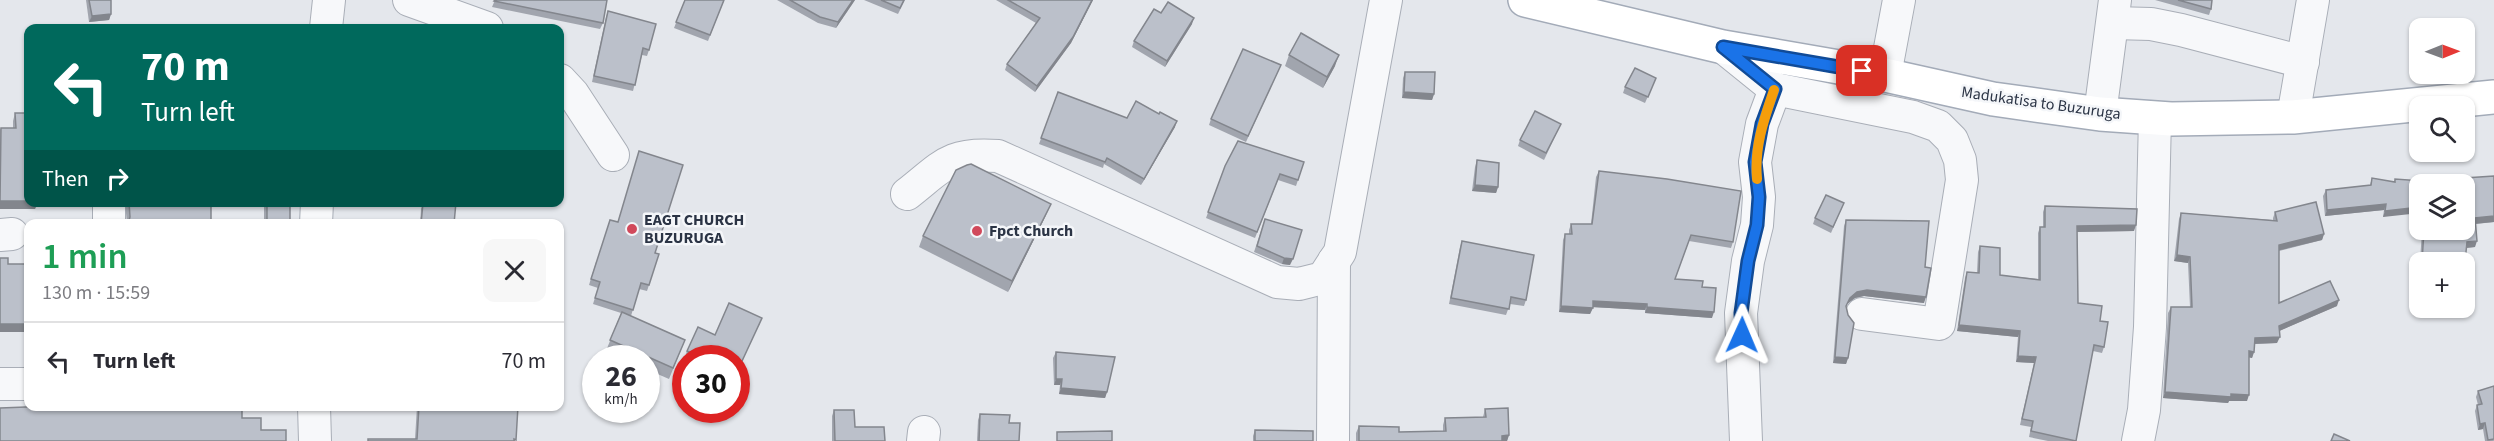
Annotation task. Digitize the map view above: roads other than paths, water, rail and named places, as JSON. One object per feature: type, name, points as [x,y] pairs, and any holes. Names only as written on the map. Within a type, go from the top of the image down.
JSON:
[{"type":"main road","name":"Madukatisa to Buzuruga","points":[[1525,0],[1723,47],[1885,75],[1993,99],[2100,114],[2155,118],[2293,117],[2494,97]]},
{"type":"street","points":[[326,24],[329,0]]},
{"type":"street","points":[[409,0],[476,24]]},
{"type":"street","points":[[907,194],[951,159],[974,154],[998,156],[1277,282],[1299,284],[1323,278],[1340,252],[1386,0]]},
{"type":"street","points":[[1885,75],[1899,0]]},
{"type":"street","points":[[2293,117],[2313,0]]},
{"type":"street","points":[[2100,114],[2114,12],[2151,24],[2302,62]]},
{"type":"street","points":[[1723,47],[1775,89],[1913,117],[1938,126],[1952,140],[1960,160],[1962,180],[1939,324],[1862,314]]},
{"type":"street","points":[[564,84],[573,94],[613,155]]},
{"type":"street","points":[[1746,441],[1741,313],[1748,261],[1757,225],[1759,197],[1755,162],[1762,124],[1775,89]]},
{"type":"street","points":[[2138,441],[2144,410],[2150,327],[2155,118]]},
{"type":"street","points":[[1333,441],[1334,261]]},
{"type":"street","points":[[0,384],[24,384]]},
{"type":"street","points":[[314,411],[315,441]]},
{"type":"place","name":"EAGT CHURCH BUZURUGA","points":[[632,229]]},
{"type":"place","name":"Fpct Church","points":[[977,231]]}]
